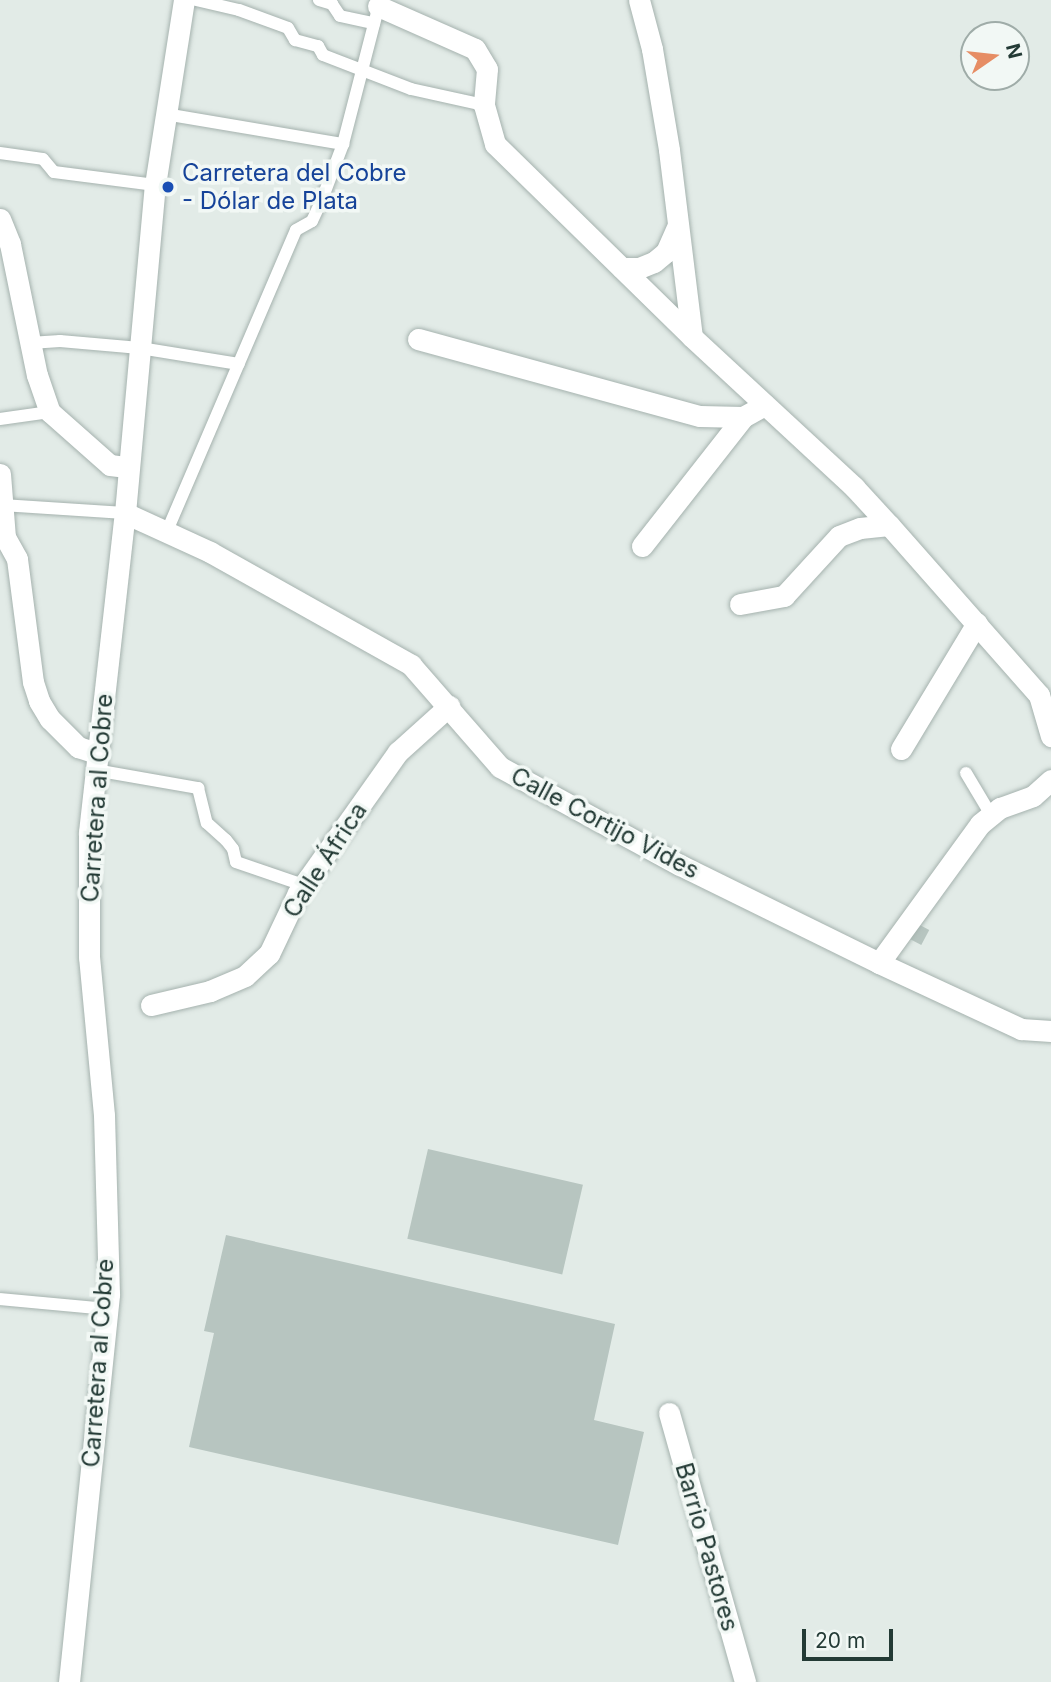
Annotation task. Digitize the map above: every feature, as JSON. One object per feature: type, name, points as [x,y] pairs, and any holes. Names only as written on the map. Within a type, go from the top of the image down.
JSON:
[{"type":"street","name":"Carretera al Cobre","points":[[69,1682],[107,1309],[104,1115],[89,957],[89,832],[125,513],[127,467],[155,185],[184,0]]},
{"type":"street","points":[[639,0],[652,49],[692,337]]},
{"type":"street","points":[[377,10],[475,49],[488,69],[484,104],[495,144],[692,337],[854,486],[1039,695],[1051,736]]},
{"type":"street","points":[[0,219],[10,244],[30,343],[50,412],[110,465],[127,467]]},
{"type":"street","points":[[622,268],[639,268],[654,262],[666,252],[675,238],[678,222]]},
{"type":"street","points":[[418,339],[699,416],[743,417]]},
{"type":"street","points":[[642,546],[743,417],[765,405]]},
{"type":"street","points":[[0,474],[5,537],[17,559],[33,682],[39,701],[50,719],[96,761]]},
{"type":"street","name":"Calle Cortijo Vides","points":[[125,513],[167,531],[411,665],[500,767],[680,864],[879,963],[1021,1029],[1051,1031]]},
{"type":"street","points":[[740,604],[784,596],[839,536],[860,528],[889,525]]},
{"type":"street","points":[[901,749],[977,623]]},
{"type":"street","name":"Calle África","points":[[151,1005],[210,991],[245,976],[270,954],[303,886],[398,752],[449,706]]},
{"type":"street","points":[[879,963],[980,824],[1000,808],[1034,796],[1051,781]]},
{"type":"street","name":"Barrio Pastores","points":[[669,1413],[745,1682]]},
{"type":"lane","points":[[196,0],[239,9],[288,28],[295,40],[318,46],[323,55],[411,89],[484,104]]},
{"type":"lane","points":[[167,531],[296,230],[313,221],[343,144],[377,10],[340,16],[332,4],[319,0]]},
{"type":"lane","points":[[165,114],[343,144]]},
{"type":"lane","points":[[0,153],[43,159],[54,173],[155,185]]},
{"type":"lane","points":[[30,343],[60,341],[140,348],[239,364]]},
{"type":"lane","points":[[0,419],[50,412]]},
{"type":"lane","points":[[2,505],[125,513]]},
{"type":"lane","points":[[96,761],[198,788],[207,823],[233,849],[236,862],[303,886]]},
{"type":"lane","points":[[966,773],[991,815]]},
{"type":"lane","points":[[0,1299],[107,1309]]},
{"type":"building","points":[[916,923],[929,930],[921,945],[908,938]]},
{"type":"building","points":[[428,1149],[583,1185],[562,1274],[407,1239]]},
{"type":"building","points":[[226,1235],[615,1324],[594,1420],[644,1432],[618,1545],[189,1447],[214,1333],[204,1331]]},
{"type":"place","name":"Carretera del Cobre - Dólar de Plata","points":[[168,187]]}]
